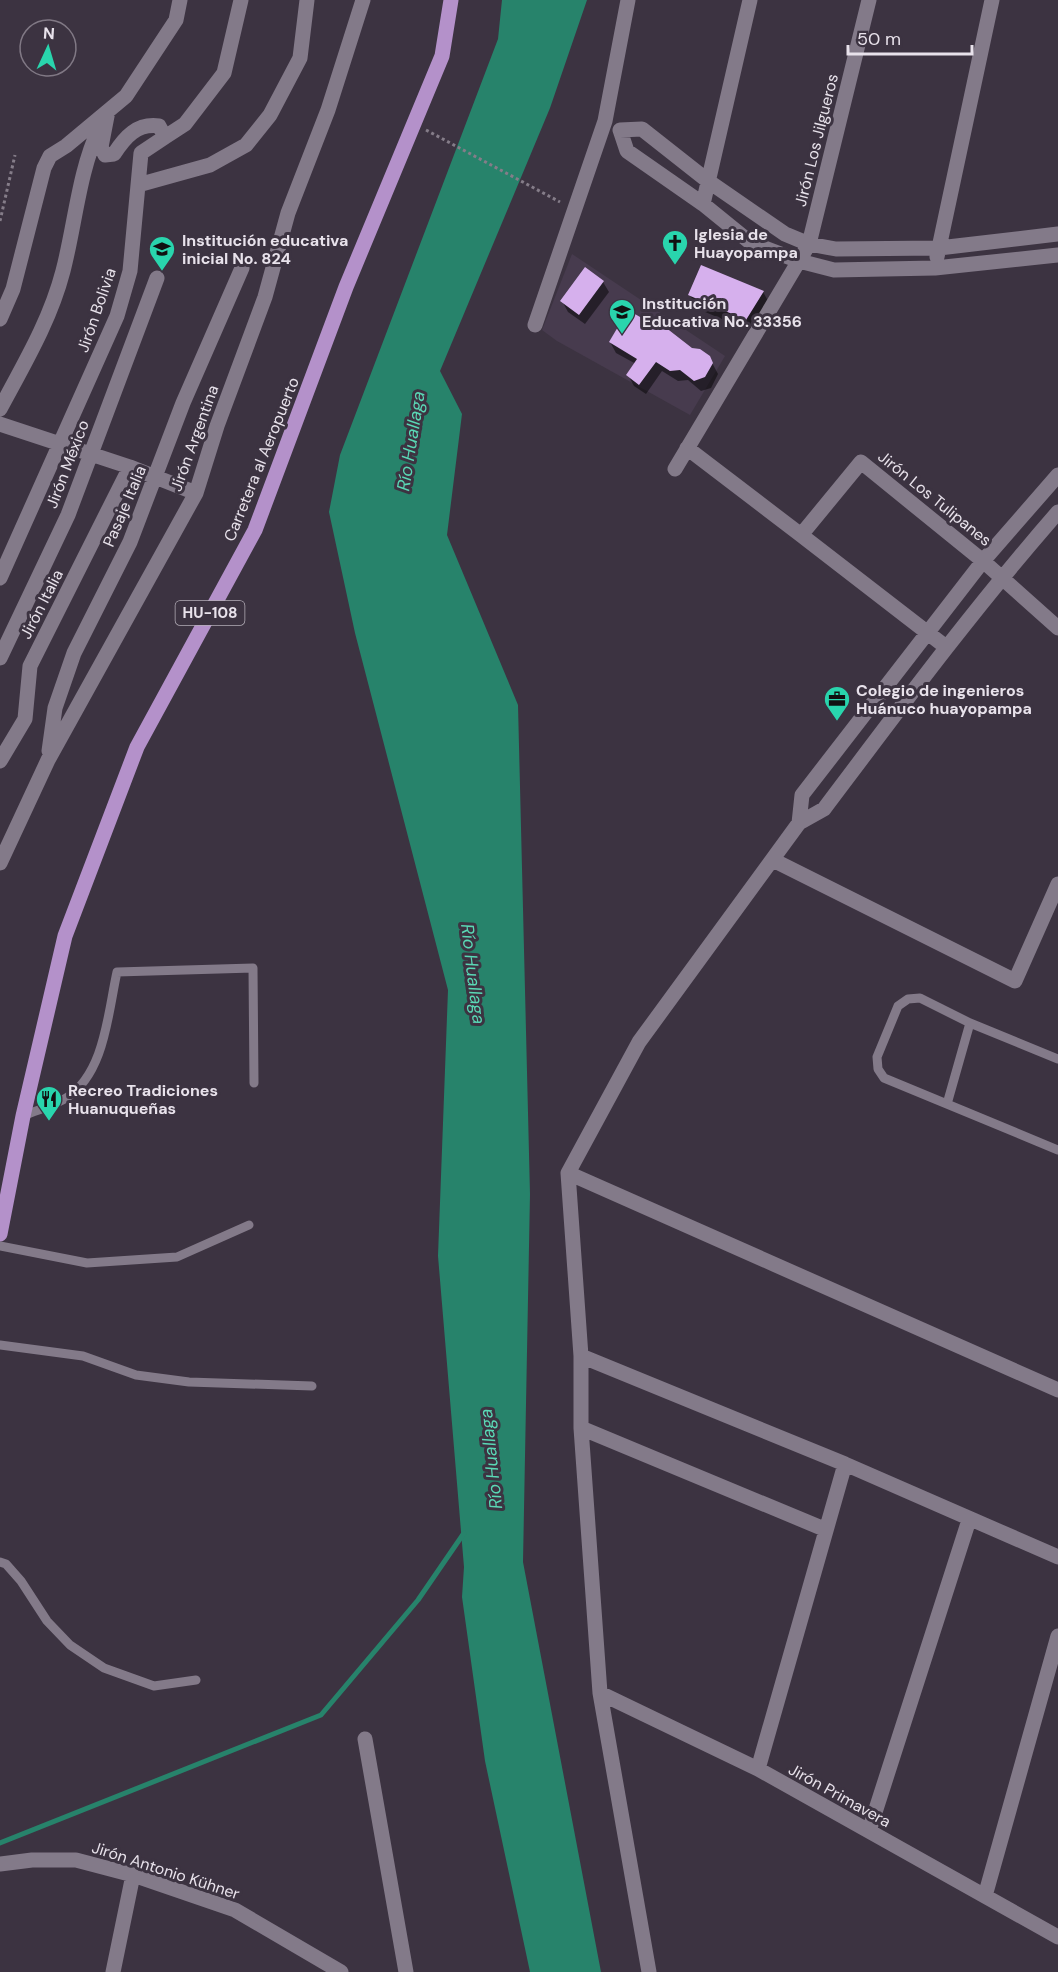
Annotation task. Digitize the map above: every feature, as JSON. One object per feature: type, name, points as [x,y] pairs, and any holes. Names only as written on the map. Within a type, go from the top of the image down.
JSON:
[{"type":"main road","name":"Carretera al Aeropuerto","points":[[0,1234],[23,1116],[65,936],[137,747],[255,530],[346,287],[442,56],[451,0]]},
{"type":"street","points":[[0,319],[13,289],[44,168],[50,156],[126,96],[176,20],[180,0]]},
{"type":"street","points":[[108,111],[101,147],[105,155],[114,154],[130,133],[141,126],[159,126],[165,132],[165,137],[185,124],[224,73],[241,0]]},
{"type":"street","points":[[138,185],[210,165],[246,144],[270,115],[300,58],[307,0]]},
{"type":"street","name":"Jirón Argentina","points":[[0,863],[48,760],[196,493],[217,426],[265,297],[288,213],[328,110],[363,0]]},
{"type":"street","points":[[535,325],[605,121],[628,0]]},
{"type":"street","points":[[703,204],[750,0]]},
{"type":"street","name":"Jirón Los Jilgueros","points":[[675,469],[809,244],[869,0]]},
{"type":"street","points":[[934,268],[992,0]]},
{"type":"street","points":[[0,409],[45,327],[62,273],[80,199],[87,154],[108,111]]},
{"type":"street","points":[[605,121],[620,130],[642,129],[708,181],[785,234],[809,244],[836,249],[939,248],[1058,234]]},
{"type":"street","points":[[620,130],[627,151],[703,204],[752,243],[799,261],[834,270],[934,268],[1058,255]]},
{"type":"street","name":"Jirón Bolivia","points":[[0,578],[99,359],[120,305],[130,271],[141,153],[165,137]]},
{"type":"street","name":"Pasaje Italia","points":[[48,760],[55,708],[74,653],[130,542],[183,403],[242,268]]},
{"type":"street","name":"Jirón México","points":[[0,658],[68,515],[157,278]]},
{"type":"street","points":[[0,424],[130,467],[196,493]]},
{"type":"street","points":[[687,448],[946,647]]},
{"type":"street","name":"Jirón Los Tulipanes","points":[[801,536],[861,462],[983,561],[1058,628]]},
{"type":"street","name":"Jirón Italia","points":[[0,761],[26,719],[30,666],[130,467]]},
{"type":"street","points":[[799,823],[802,795],[983,561],[1058,475]]},
{"type":"street","points":[[649,1972],[600,1693],[580,1428],[581,1356],[568,1173],[639,1042],[799,823],[824,809],[1001,577],[1058,512]]},
{"type":"street","points":[[773,860],[1015,981],[1058,884]]},
{"type":"street","points":[[568,1173],[1058,1390]]},
{"type":"street","points":[[581,1356],[844,1464],[1058,1557]]},
{"type":"street","points":[[580,1428],[824,1530]]},
{"type":"street","points":[[758,1769],[844,1464]]},
{"type":"street","points":[[869,1832],[969,1520]]},
{"type":"street","points":[[985,1896],[1058,1636]]},
{"type":"street","name":"Jirón Primavera","points":[[600,1693],[758,1769],[1058,1937]]},
{"type":"street","points":[[365,1738],[406,1972]]},
{"type":"street","name":"Jirón Antonio Kühner","points":[[0,1864],[32,1860],[76,1860],[133,1875],[235,1910],[341,1972]]},
{"type":"street","points":[[113,1972],[133,1875]]},
{"type":"lane","points":[[23,1116],[66,1098],[81,1084],[97,1059],[117,972],[253,968],[254,1083]]},
{"type":"lane","points":[[1058,1059],[970,1023],[920,998],[908,999],[897,1006],[877,1057],[878,1069],[884,1078],[1058,1150]]},
{"type":"lane","points":[[947,1104],[970,1023]]},
{"type":"lane","points":[[0,1246],[87,1263],[177,1257],[249,1225]]},
{"type":"lane","points":[[0,1345],[84,1356],[136,1375],[189,1382],[312,1386]]},
{"type":"lane","points":[[0,1562],[6,1564],[21,1581],[47,1621],[70,1645],[104,1668],[154,1686],[196,1680]]},
{"type":"path","points":[[414,123],[555,201]]},
{"type":"path","points":[[0,221],[15,155]]},
{"type":"shaded area","name":"Institución Educativa No. 33356","points":[[572,254],[725,356],[690,415],[557,341],[542,330]]},
{"type":"water","name":"Río Huallaga","points":[[502,0],[587,0],[550,108],[440,371],[462,414],[447,535],[518,705],[530,1194],[523,1562],[601,1972],[530,1972],[485,1761],[462,1597],[464,1567],[438,1256],[448,990],[355,633],[329,512],[340,455],[498,39]]},
{"type":"building","points":[[701,265],[764,291],[746,320],[688,295]]},
{"type":"building","points":[[585,267],[604,281],[579,315],[560,301]]},
{"type":"building","points":[[628,310],[659,328],[665,327],[692,348],[700,349],[710,356],[713,363],[705,377],[694,381],[680,370],[670,371],[656,362],[639,385],[626,375],[637,359],[609,342]]},
{"type":"waterway","points":[[0,1843],[321,1715],[418,1600],[464,1533]]},
{"type":"place","name":"Iglesia de Huayopampa","points":[[675,266]]},
{"type":"place","name":"Institución educativa inicial No. 824","points":[[162,272]]},
{"type":"place","name":"Institución Educativa No. 33356","points":[[622,335]]},
{"type":"place","name":"Colegio de ingenieros Huánuco huayopampa","points":[[837,722]]},
{"type":"place","name":"Recreo Tradiciones Huanuqueñas","points":[[49,1122]]}]
